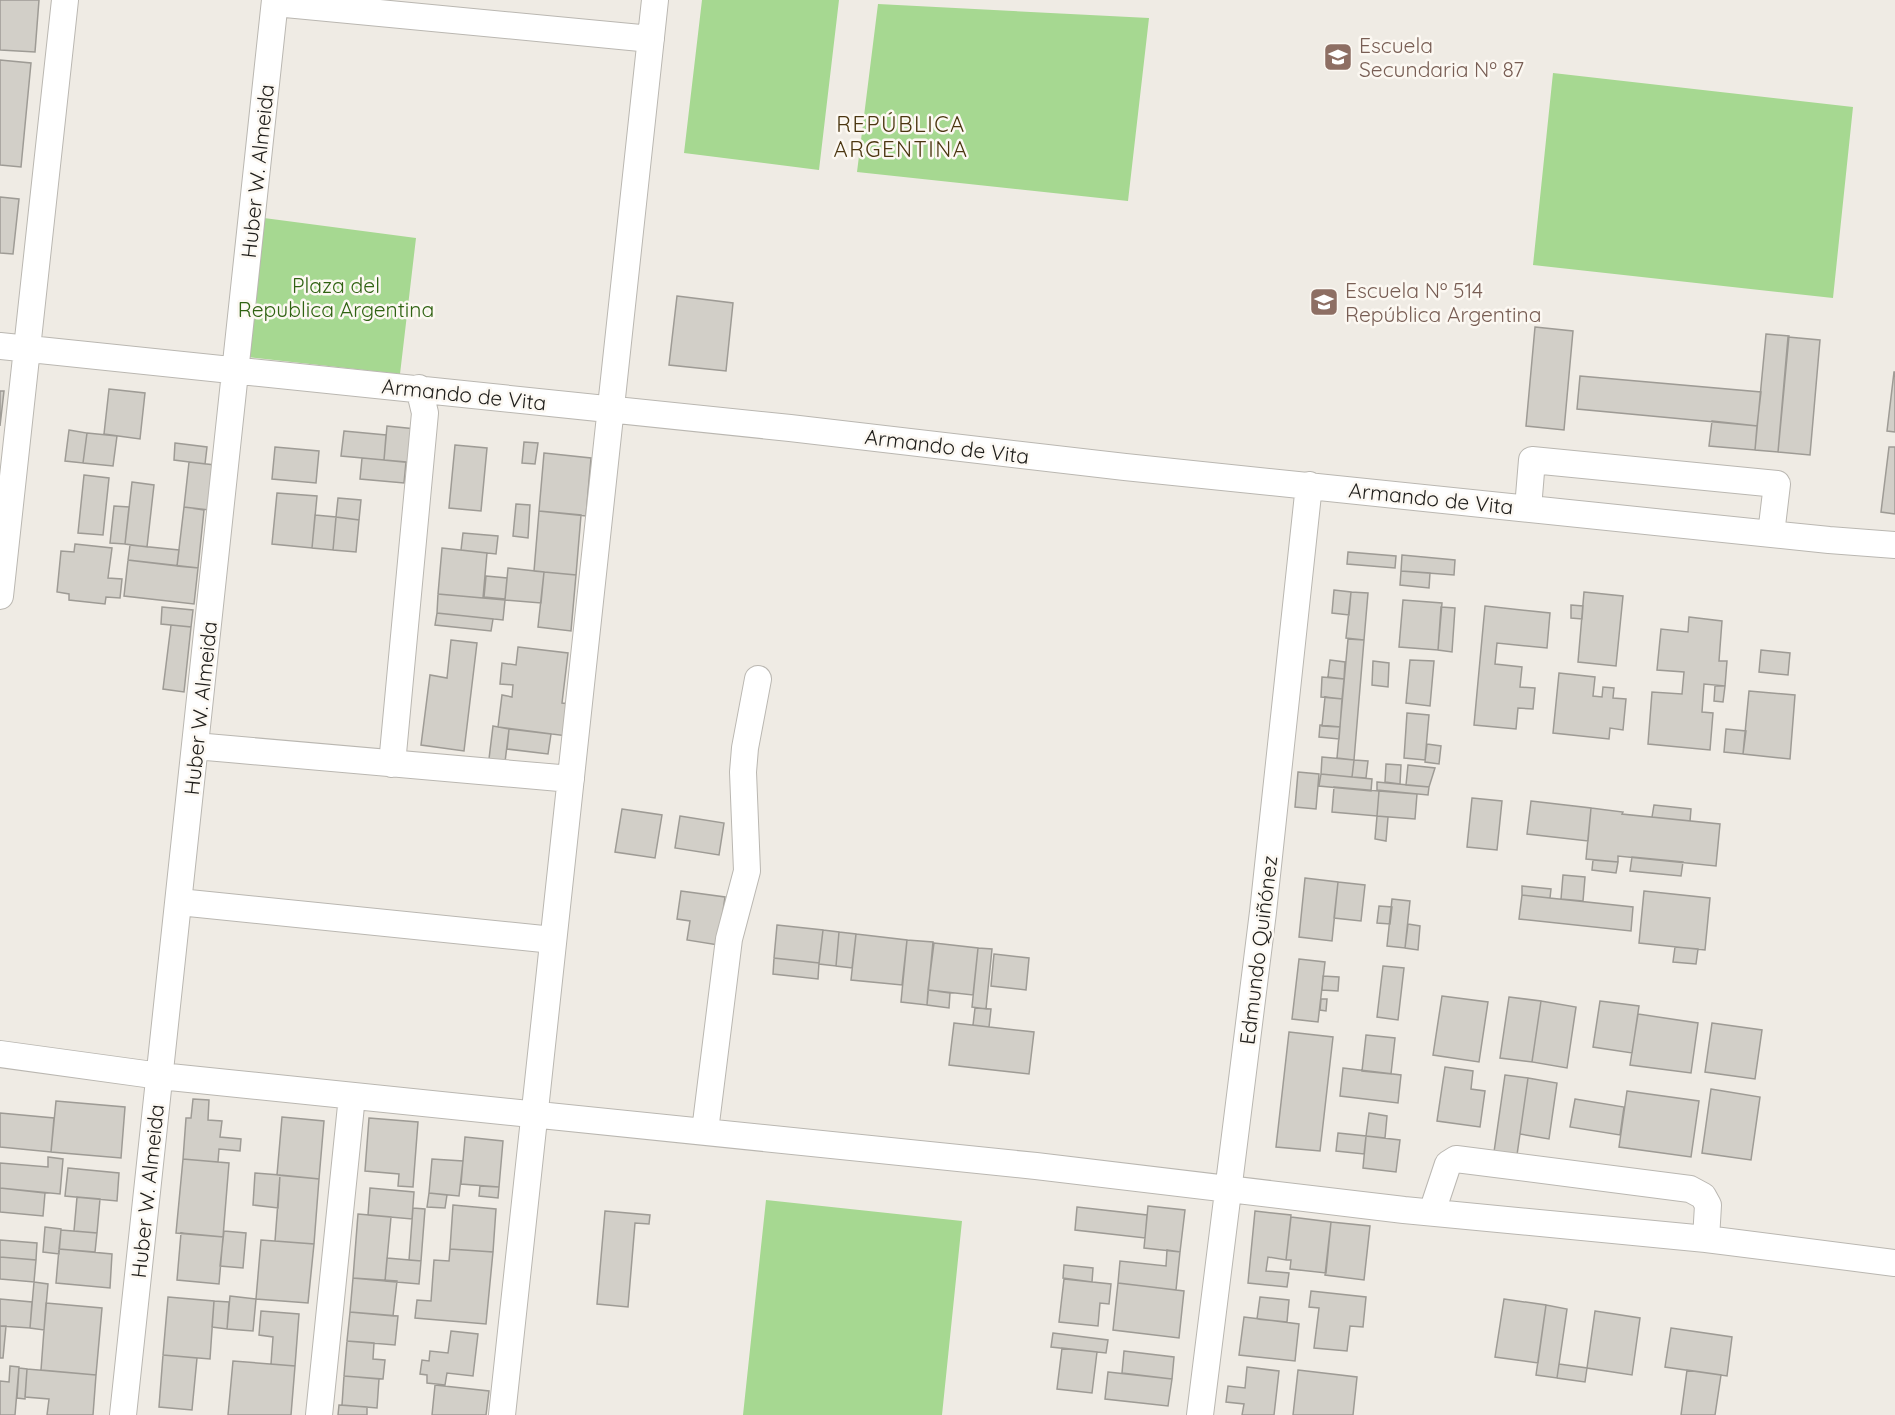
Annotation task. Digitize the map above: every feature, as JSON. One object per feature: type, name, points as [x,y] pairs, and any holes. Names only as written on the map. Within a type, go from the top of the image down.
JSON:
[{"type":"street","points":[[0,596],[65,0]]},
{"type":"street","points":[[502,1415],[655,0]]},
{"type":"street","points":[[275,1],[651,39]]},
{"type":"street","name":"Huber W. Almeida","points":[[123,1415],[275,1]]},
{"type":"street","name":"Armando de Vita","points":[[0,346],[420,388],[1125,467],[1895,545]]},
{"type":"street","points":[[392,764],[424,413],[420,388]]},
{"type":"street","points":[[1528,508],[1532,460],[1777,484],[1771,534]]},
{"type":"street","name":"Edmundo Quiñónez","points":[[1200,1415],[1230,1190],[1263,912],[1309,485]]},
{"type":"street","points":[[705,1131],[729,939],[747,871],[743,772],[745,748],[758,679]]},
{"type":"street","points":[[195,746],[571,779]]},
{"type":"street","points":[[179,902],[553,940]]},
{"type":"street","points":[[0,1054],[160,1076],[1036,1166],[1230,1190],[1706,1239],[1895,1263]]},
{"type":"street","points":[[319,1415],[352,1096]]},
{"type":"street","points":[[1432,1212],[1448,1164],[1456,1159],[1690,1189],[1703,1196],[1708,1205],[1706,1239]]},
{"type":"green space","points":[[702,0],[839,0],[819,170],[684,153]]},
{"type":"green space","points":[[878,4],[1149,18],[1128,201],[857,172]]},
{"type":"green space","points":[[1553,73],[1853,107],[1833,298],[1533,265]]},
{"type":"green space","name":"Plaza del Republica Argentina","points":[[264,218],[416,238],[400,374],[248,357]]},
{"type":"green space","points":[[766,1200],[962,1221],[942,1415],[743,1415]]},
{"type":"building","points":[[0,0],[39,0],[35,52],[0,50]]},
{"type":"building","points":[[0,60],[31,63],[21,167],[0,165]]},
{"type":"building","points":[[0,197],[19,199],[13,254],[0,253]]},
{"type":"building","points":[[677,296],[733,303],[726,371],[669,365]]},
{"type":"building","points":[[1535,327],[1573,331],[1564,430],[1526,426]]},
{"type":"building","points":[[1766,334],[1789,336],[1778,452],[1755,450]]},
{"type":"building","points":[[1788,337],[1820,340],[1810,455],[1778,452]]},
{"type":"building","points":[[1895,372],[1895,432],[1887,431]]},
{"type":"building","points":[[1580,376],[1761,392],[1757,426],[1577,409]]},
{"type":"building","points":[[109,389],[145,393],[140,439],[104,434]]},
{"type":"building","points":[[0,391],[4,391],[0,426]]},
{"type":"building","points":[[1712,421],[1757,426],[1755,450],[1709,446]]},
{"type":"building","points":[[387,426],[416,429],[413,463],[384,460]]},
{"type":"building","points":[[69,430],[87,433],[83,463],[65,461]]},
{"type":"building","points":[[344,431],[386,435],[384,460],[341,456]]},
{"type":"building","points":[[87,433],[117,436],[113,466],[83,463]]},
{"type":"building","points":[[524,442],[538,443],[535,464],[522,463]]},
{"type":"building","points":[[175,443],[207,447],[205,464],[174,460]]},
{"type":"building","points":[[455,445],[487,448],[481,511],[449,508]]},
{"type":"building","points":[[275,447],[319,451],[316,483],[272,479]]},
{"type":"building","points":[[1889,447],[1895,447],[1895,514],[1881,512]]},
{"type":"building","points":[[544,453],[591,458],[586,516],[539,511]]},
{"type":"building","points":[[362,458],[406,462],[404,483],[360,479]]},
{"type":"building","points":[[189,462],[215,465],[209,510],[184,507]]},
{"type":"building","points":[[84,475],[109,478],[103,535],[78,533]]},
{"type":"building","points":[[132,482],[154,485],[147,547],[125,544]]},
{"type":"building","points":[[277,493],[317,496],[312,548],[272,544]]},
{"type":"building","points":[[338,498],[361,500],[359,520],[336,517]]},
{"type":"building","points":[[516,504],[530,505],[528,538],[513,536]]},
{"type":"building","points":[[114,506],[129,507],[125,544],[110,543]]},
{"type":"building","points":[[184,507],[204,510],[198,568],[177,566]]},
{"type":"building","points":[[539,511],[581,515],[576,575],[534,571]]},
{"type":"building","points":[[315,515],[336,517],[333,550],[312,548]]},
{"type":"building","points":[[336,517],[359,520],[356,552],[333,550]]},
{"type":"building","points":[[463,533],[498,536],[496,554],[461,550]]},
{"type":"building","points":[[75,544],[112,548],[108,578],[122,579],[120,598],[106,597],[105,604],[69,600],[69,594],[57,592],[61,551],[74,552]]},
{"type":"building","points":[[130,545],[179,550],[177,566],[128,560]]},
{"type":"building","points":[[442,548],[487,553],[483,598],[438,594]]},
{"type":"building","points":[[1348,552],[1396,556],[1395,568],[1347,564]]},
{"type":"building","points":[[1402,555],[1455,560],[1454,575],[1401,571]]},
{"type":"building","points":[[128,560],[198,568],[194,604],[124,596]]},
{"type":"building","points":[[508,568],[544,572],[541,603],[505,600]]},
{"type":"building","points":[[1401,571],[1430,573],[1429,588],[1400,585]]},
{"type":"building","points":[[544,572],[576,575],[571,631],[538,627]]},
{"type":"building","points":[[486,576],[507,578],[505,599],[484,597]]},
{"type":"building","points":[[1334,590],[1351,592],[1349,615],[1332,613]]},
{"type":"building","points":[[1351,592],[1368,593],[1364,640],[1346,638]]},
{"type":"building","points":[[1584,592],[1623,596],[1616,666],[1578,662]]},
{"type":"building","points":[[438,594],[505,600],[503,620],[437,613]]},
{"type":"building","points":[[1403,600],[1442,603],[1438,650],[1399,647]]},
{"type":"building","points":[[1571,605],[1583,606],[1582,619],[1571,618]]},
{"type":"building","points":[[1485,606],[1550,613],[1547,648],[1497,643],[1495,664],[1522,667],[1520,687],[1535,688],[1533,709],[1518,708],[1516,729],[1474,725]]},
{"type":"building","points":[[162,607],[193,610],[191,627],[161,624]]},
{"type":"building","points":[[1441,607],[1455,608],[1452,652],[1438,650]]},
{"type":"building","points":[[437,613],[493,619],[491,631],[435,625]]},
{"type":"building","points":[[1689,617],[1722,621],[1719,661],[1727,661],[1725,686],[1704,684],[1702,712],[1713,713],[1710,750],[1648,744],[1652,692],[1682,694],[1684,672],[1657,670],[1661,629],[1688,632]]},
{"type":"building","points":[[171,625],[191,627],[184,692],[163,689]]},
{"type":"building","points":[[1348,639],[1364,640],[1354,760],[1337,758]]},
{"type":"building","points":[[451,640],[477,643],[464,751],[421,745],[430,675],[447,678]]},
{"type":"building","points":[[518,647],[568,653],[562,703],[571,704],[567,736],[498,727],[502,695],[512,697],[513,685],[500,684],[502,663],[516,665]]},
{"type":"building","points":[[1761,650],[1790,653],[1788,675],[1759,672]]},
{"type":"building","points":[[1330,660],[1345,662],[1344,679],[1328,677]]},
{"type":"building","points":[[1410,660],[1434,661],[1430,706],[1406,703]]},
{"type":"building","points":[[1373,661],[1389,663],[1388,687],[1372,685]]},
{"type":"building","points":[[1559,673],[1595,677],[1593,696],[1602,697],[1603,687],[1614,688],[1613,698],[1626,699],[1623,730],[1610,728],[1609,739],[1553,733]]},
{"type":"building","points":[[1322,677],[1344,679],[1342,699],[1321,697]]},
{"type":"building","points":[[1715,686],[1725,686],[1723,702],[1714,701]]},
{"type":"building","points":[[1749,691],[1795,695],[1790,759],[1743,754]]},
{"type":"building","points":[[1325,697],[1342,699],[1340,727],[1322,726]]},
{"type":"building","points":[[1407,713],[1429,715],[1425,760],[1404,758]]},
{"type":"building","points":[[1320,725],[1340,727],[1339,739],[1319,737]]},
{"type":"building","points":[[493,726],[509,729],[505,762],[489,759]]},
{"type":"building","points":[[509,729],[551,734],[548,754],[507,749]]},
{"type":"building","points":[[1726,729],[1746,731],[1743,754],[1724,752]]},
{"type":"building","points":[[1427,744],[1441,746],[1439,764],[1425,762]]},
{"type":"building","points":[[1322,757],[1354,760],[1352,777],[1321,774]]},
{"type":"building","points":[[1354,760],[1368,761],[1366,778],[1352,777]]},
{"type":"building","points":[[1386,764],[1401,765],[1400,784],[1385,782]]},
{"type":"building","points":[[1408,765],[1435,768],[1429,787],[1406,785]]},
{"type":"building","points":[[1298,772],[1319,774],[1316,809],[1295,807]]},
{"type":"building","points":[[1321,774],[1372,779],[1371,791],[1319,786]]},
{"type":"building","points":[[1377,782],[1429,787],[1428,795],[1377,790]]},
{"type":"building","points":[[1334,787],[1379,791],[1377,816],[1332,812]]},
{"type":"building","points":[[1379,791],[1417,794],[1415,819],[1377,816]]},
{"type":"building","points":[[1472,798],[1502,801],[1497,850],[1467,847]]},
{"type":"building","points":[[1531,801],[1591,808],[1588,841],[1527,834]]},
{"type":"building","points":[[1654,805],[1691,809],[1690,821],[1652,817]]},
{"type":"building","points":[[1591,808],[1623,812],[1622,814],[1720,824],[1716,866],[1618,856],[1618,862],[1586,859]]},
{"type":"building","points":[[622,809],[662,815],[655,858],[615,852]]},
{"type":"building","points":[[680,816],[724,823],[719,855],[675,848]]},
{"type":"building","points":[[1377,816],[1388,817],[1386,841],[1375,839]]},
{"type":"building","points":[[1632,857],[1683,862],[1681,876],[1630,871]]},
{"type":"building","points":[[1593,860],[1618,862],[1616,873],[1592,870]]},
{"type":"building","points":[[1563,875],[1585,877],[1583,901],[1561,899]]},
{"type":"building","points":[[1305,878],[1338,882],[1332,941],[1299,937]]},
{"type":"building","points":[[1338,882],[1365,885],[1361,921],[1334,918]]},
{"type":"building","points":[[1522,886],[1551,889],[1550,898],[1522,895]]},
{"type":"building","points":[[681,891],[725,897],[718,945],[687,940],[690,921],[677,919]]},
{"type":"building","points":[[1644,891],[1710,898],[1705,950],[1639,943]]},
{"type":"building","points":[[1522,895],[1633,907],[1631,931],[1519,919]]},
{"type":"building","points":[[1392,899],[1410,901],[1405,948],[1387,946]]},
{"type":"building","points":[[1379,906],[1392,907],[1390,924],[1377,923]]},
{"type":"building","points":[[1408,924],[1420,926],[1418,950],[1405,948]]},
{"type":"building","points":[[777,925],[823,930],[819,963],[774,958]]},
{"type":"building","points":[[823,930],[839,932],[836,966],[819,964]]},
{"type":"building","points":[[839,932],[856,934],[852,968],[836,966]]},
{"type":"building","points":[[856,934],[907,940],[902,985],[851,980]]},
{"type":"building","points":[[907,940],[933,942],[927,1005],[901,1002]]},
{"type":"building","points":[[934,943],[978,948],[973,995],[928,990]]},
{"type":"building","points":[[1675,947],[1698,949],[1696,964],[1673,962]]},
{"type":"building","points":[[978,948],[992,949],[986,1009],[972,1007]]},
{"type":"building","points":[[994,954],[1029,958],[1026,990],[991,986]]},
{"type":"building","points":[[774,958],[819,963],[818,979],[773,974]]},
{"type":"building","points":[[1299,959],[1325,962],[1318,1022],[1292,1019]]},
{"type":"building","points":[[1383,966],[1404,968],[1398,1020],[1377,1017]]},
{"type":"building","points":[[1323,976],[1339,977],[1338,991],[1322,990]]},
{"type":"building","points":[[928,990],[950,993],[949,1008],[927,1005]]},
{"type":"building","points":[[1442,996],[1488,1002],[1479,1062],[1433,1055]]},
{"type":"building","points":[[1509,997],[1541,1001],[1532,1062],[1500,1058]]},
{"type":"building","points":[[1321,999],[1327,999],[1326,1011],[1320,1010]]},
{"type":"building","points":[[1541,1001],[1576,1007],[1567,1068],[1532,1062]]},
{"type":"building","points":[[1600,1001],[1639,1006],[1632,1053],[1593,1047]]},
{"type":"building","points":[[975,1008],[991,1009],[989,1027],[973,1025]]},
{"type":"building","points":[[1638,1014],[1698,1023],[1691,1073],[1630,1065]]},
{"type":"building","points":[[954,1023],[1034,1032],[1029,1074],[949,1065]]},
{"type":"building","points":[[1712,1023],[1762,1030],[1755,1079],[1705,1072]]},
{"type":"building","points":[[1289,1032],[1333,1037],[1320,1151],[1276,1147]]},
{"type":"building","points":[[1366,1035],[1395,1038],[1391,1074],[1362,1071]]},
{"type":"building","points":[[1445,1067],[1473,1071],[1471,1089],[1485,1091],[1480,1127],[1437,1121]]},
{"type":"building","points":[[1343,1068],[1401,1075],[1398,1103],[1340,1096]]},
{"type":"building","points":[[1505,1075],[1528,1078],[1517,1155],[1494,1152]]},
{"type":"building","points":[[1528,1078],[1557,1083],[1549,1139],[1520,1134]]},
{"type":"building","points":[[1711,1089],[1760,1097],[1751,1160],[1702,1153]]},
{"type":"building","points":[[1627,1091],[1699,1101],[1691,1157],[1619,1147]]},
{"type":"building","points":[[193,1099],[209,1100],[208,1120],[222,1121],[220,1137],[241,1139],[240,1151],[219,1149],[218,1162],[183,1159],[186,1118],[191,1118]]},
{"type":"building","points":[[1575,1099],[1624,1107],[1620,1135],[1570,1127]]},
{"type":"building","points":[[56,1101],[125,1107],[121,1158],[51,1152]]},
{"type":"building","points":[[0,1113],[54,1118],[51,1152],[0,1147]]},
{"type":"building","points":[[1369,1113],[1387,1116],[1385,1138],[1366,1136]]},
{"type":"building","points":[[282,1117],[324,1121],[319,1179],[277,1175]]},
{"type":"building","points":[[369,1118],[418,1122],[413,1187],[398,1186],[399,1174],[365,1171]]},
{"type":"building","points":[[1338,1133],[1366,1136],[1364,1154],[1336,1151]]},
{"type":"building","points":[[1366,1136],[1400,1140],[1396,1172],[1363,1168]]},
{"type":"building","points":[[465,1137],[503,1141],[499,1187],[461,1184]]},
{"type":"building","points":[[48,1157],[63,1159],[60,1194],[0,1188],[0,1163],[48,1167]]},
{"type":"building","points":[[183,1159],[229,1163],[223,1237],[176,1233]]},
{"type":"building","points":[[432,1159],[463,1161],[459,1196],[429,1193]]},
{"type":"building","points":[[68,1168],[119,1173],[117,1201],[65,1196]]},
{"type":"building","points":[[255,1173],[280,1175],[278,1208],[253,1205]]},
{"type":"building","points":[[280,1175],[319,1179],[314,1244],[275,1241]]},
{"type":"building","points":[[480,1186],[499,1187],[498,1198],[479,1196]]},
{"type":"building","points":[[0,1188],[45,1193],[43,1216],[0,1212]]},
{"type":"building","points":[[370,1188],[414,1192],[412,1219],[368,1215]]},
{"type":"building","points":[[429,1193],[447,1195],[445,1208],[427,1207]]},
{"type":"building","points":[[77,1197],[100,1199],[97,1233],[74,1231]]},
{"type":"building","points":[[453,1205],[496,1209],[493,1252],[450,1249]]},
{"type":"building","points":[[1148,1206],[1185,1210],[1180,1252],[1144,1248]]},
{"type":"building","points":[[1077,1207],[1147,1215],[1145,1238],[1075,1230]]},
{"type":"building","points":[[413,1208],[425,1209],[421,1261],[409,1260]]},
{"type":"building","points":[[605,1211],[650,1215],[649,1224],[635,1223],[628,1307],[597,1304]]},
{"type":"building","points":[[1255,1211],[1291,1215],[1286,1260],[1268,1257],[1266,1271],[1289,1273],[1287,1287],[1248,1283]]},
{"type":"building","points":[[358,1214],[391,1217],[385,1281],[353,1278]]},
{"type":"building","points":[[1291,1217],[1331,1222],[1326,1273],[1290,1269],[1291,1260],[1286,1260]]},
{"type":"building","points":[[1331,1222],[1370,1226],[1364,1280],[1325,1275]]},
{"type":"building","points":[[45,1227],[61,1229],[59,1254],[43,1252]]},
{"type":"building","points":[[61,1230],[97,1233],[95,1252],[59,1249]]},
{"type":"building","points":[[224,1231],[246,1233],[243,1268],[220,1266]]},
{"type":"building","points":[[181,1233],[223,1237],[219,1284],[177,1280]]},
{"type":"building","points":[[0,1240],[37,1243],[36,1260],[0,1257]]},
{"type":"building","points":[[261,1240],[314,1244],[308,1303],[256,1299]]},
{"type":"building","points":[[59,1249],[112,1254],[110,1288],[56,1283]]},
{"type":"building","points":[[450,1249],[493,1252],[486,1324],[415,1318],[417,1300],[431,1301],[434,1260],[449,1261]]},
{"type":"building","points":[[1167,1250],[1180,1252],[1176,1290],[1118,1283],[1120,1261],[1166,1266]]},
{"type":"building","points":[[0,1257],[36,1260],[34,1282],[0,1279]]},
{"type":"building","points":[[387,1258],[421,1261],[419,1284],[385,1281]]},
{"type":"building","points":[[1064,1265],[1093,1268],[1092,1282],[1063,1278]]},
{"type":"building","points":[[353,1278],[397,1281],[393,1316],[350,1312]]},
{"type":"building","points":[[1064,1279],[1111,1284],[1109,1304],[1100,1303],[1098,1326],[1059,1322]]},
{"type":"building","points":[[34,1282],[48,1284],[44,1330],[30,1328]]},
{"type":"building","points":[[1118,1283],[1184,1291],[1179,1338],[1113,1330]]},
{"type":"building","points":[[1311,1291],[1366,1297],[1363,1327],[1350,1326],[1347,1351],[1314,1348],[1319,1308],[1309,1307]]},
{"type":"building","points":[[230,1296],[256,1299],[253,1331],[227,1329]]},
{"type":"building","points":[[168,1297],[214,1301],[210,1359],[163,1355]]},
{"type":"building","points":[[1260,1297],[1289,1300],[1287,1322],[1257,1319]]},
{"type":"building","points":[[0,1299],[32,1302],[30,1328],[0,1326]]},
{"type":"building","points":[[1504,1299],[1546,1305],[1538,1363],[1495,1357]]},
{"type":"building","points":[[214,1301],[229,1302],[227,1329],[212,1327]]},
{"type":"building","points":[[46,1303],[102,1308],[96,1375],[41,1370]]},
{"type":"building","points":[[1546,1305],[1567,1309],[1557,1378],[1536,1375]]},
{"type":"building","points":[[261,1311],[299,1314],[295,1366],[271,1364],[273,1337],[259,1335]]},
{"type":"building","points":[[1595,1311],[1640,1318],[1632,1375],[1587,1368]]},
{"type":"building","points":[[350,1312],[398,1316],[395,1345],[347,1341]]},
{"type":"building","points":[[1244,1317],[1299,1324],[1295,1361],[1239,1355]]},
{"type":"building","points":[[0,1326],[6,1326],[3,1358],[0,1358]]},
{"type":"building","points":[[1671,1328],[1732,1337],[1727,1376],[1665,1367]]},
{"type":"building","points":[[451,1331],[478,1334],[473,1376],[447,1373],[445,1385],[427,1383],[427,1375],[420,1374],[422,1360],[429,1361],[430,1351],[448,1353]]},
{"type":"building","points":[[1053,1333],[1108,1340],[1106,1353],[1051,1347]]},
{"type":"building","points":[[347,1341],[374,1343],[373,1359],[385,1360],[383,1379],[344,1376]]},
{"type":"building","points":[[1062,1348],[1097,1352],[1092,1393],[1057,1389]]},
{"type":"building","points":[[1124,1351],[1174,1357],[1172,1379],[1122,1373]]},
{"type":"building","points":[[163,1355],[197,1358],[192,1410],[159,1407]]},
{"type":"building","points":[[233,1361],[295,1366],[291,1415],[228,1415]]},
{"type":"building","points":[[1559,1364],[1587,1368],[1585,1382],[1557,1378]]},
{"type":"building","points":[[10,1366],[19,1367],[15,1415],[0,1415],[0,1381],[9,1382]]},
{"type":"building","points":[[1247,1367],[1279,1371],[1274,1415],[1242,1415],[1244,1404],[1226,1402],[1228,1386],[1245,1388]]},
{"type":"building","points":[[19,1368],[27,1369],[25,1399],[17,1398]]},
{"type":"building","points":[[27,1369],[96,1375],[93,1415],[47,1415],[49,1399],[25,1397]]},
{"type":"building","points":[[1298,1370],[1357,1377],[1353,1415],[1293,1415]]},
{"type":"building","points":[[1687,1370],[1721,1375],[1715,1415],[1681,1415]]},
{"type":"building","points":[[1108,1372],[1172,1379],[1168,1406],[1105,1399]]},
{"type":"building","points":[[344,1376],[379,1379],[377,1408],[342,1405]]},
{"type":"building","points":[[435,1385],[489,1391],[486,1415],[432,1415]]},
{"type":"building","points":[[339,1405],[367,1407],[367,1415],[338,1415]]},
{"type":"place","name":"Escuela Secundaria Nº 87","points":[[1338,57]]},
{"type":"place","name":"Escuela Nº 514 República Argentina","points":[[1324,302]]},
{"type":"district","name":"REPÚBLICA ARGENTINA","points":[[901,136]]}]
